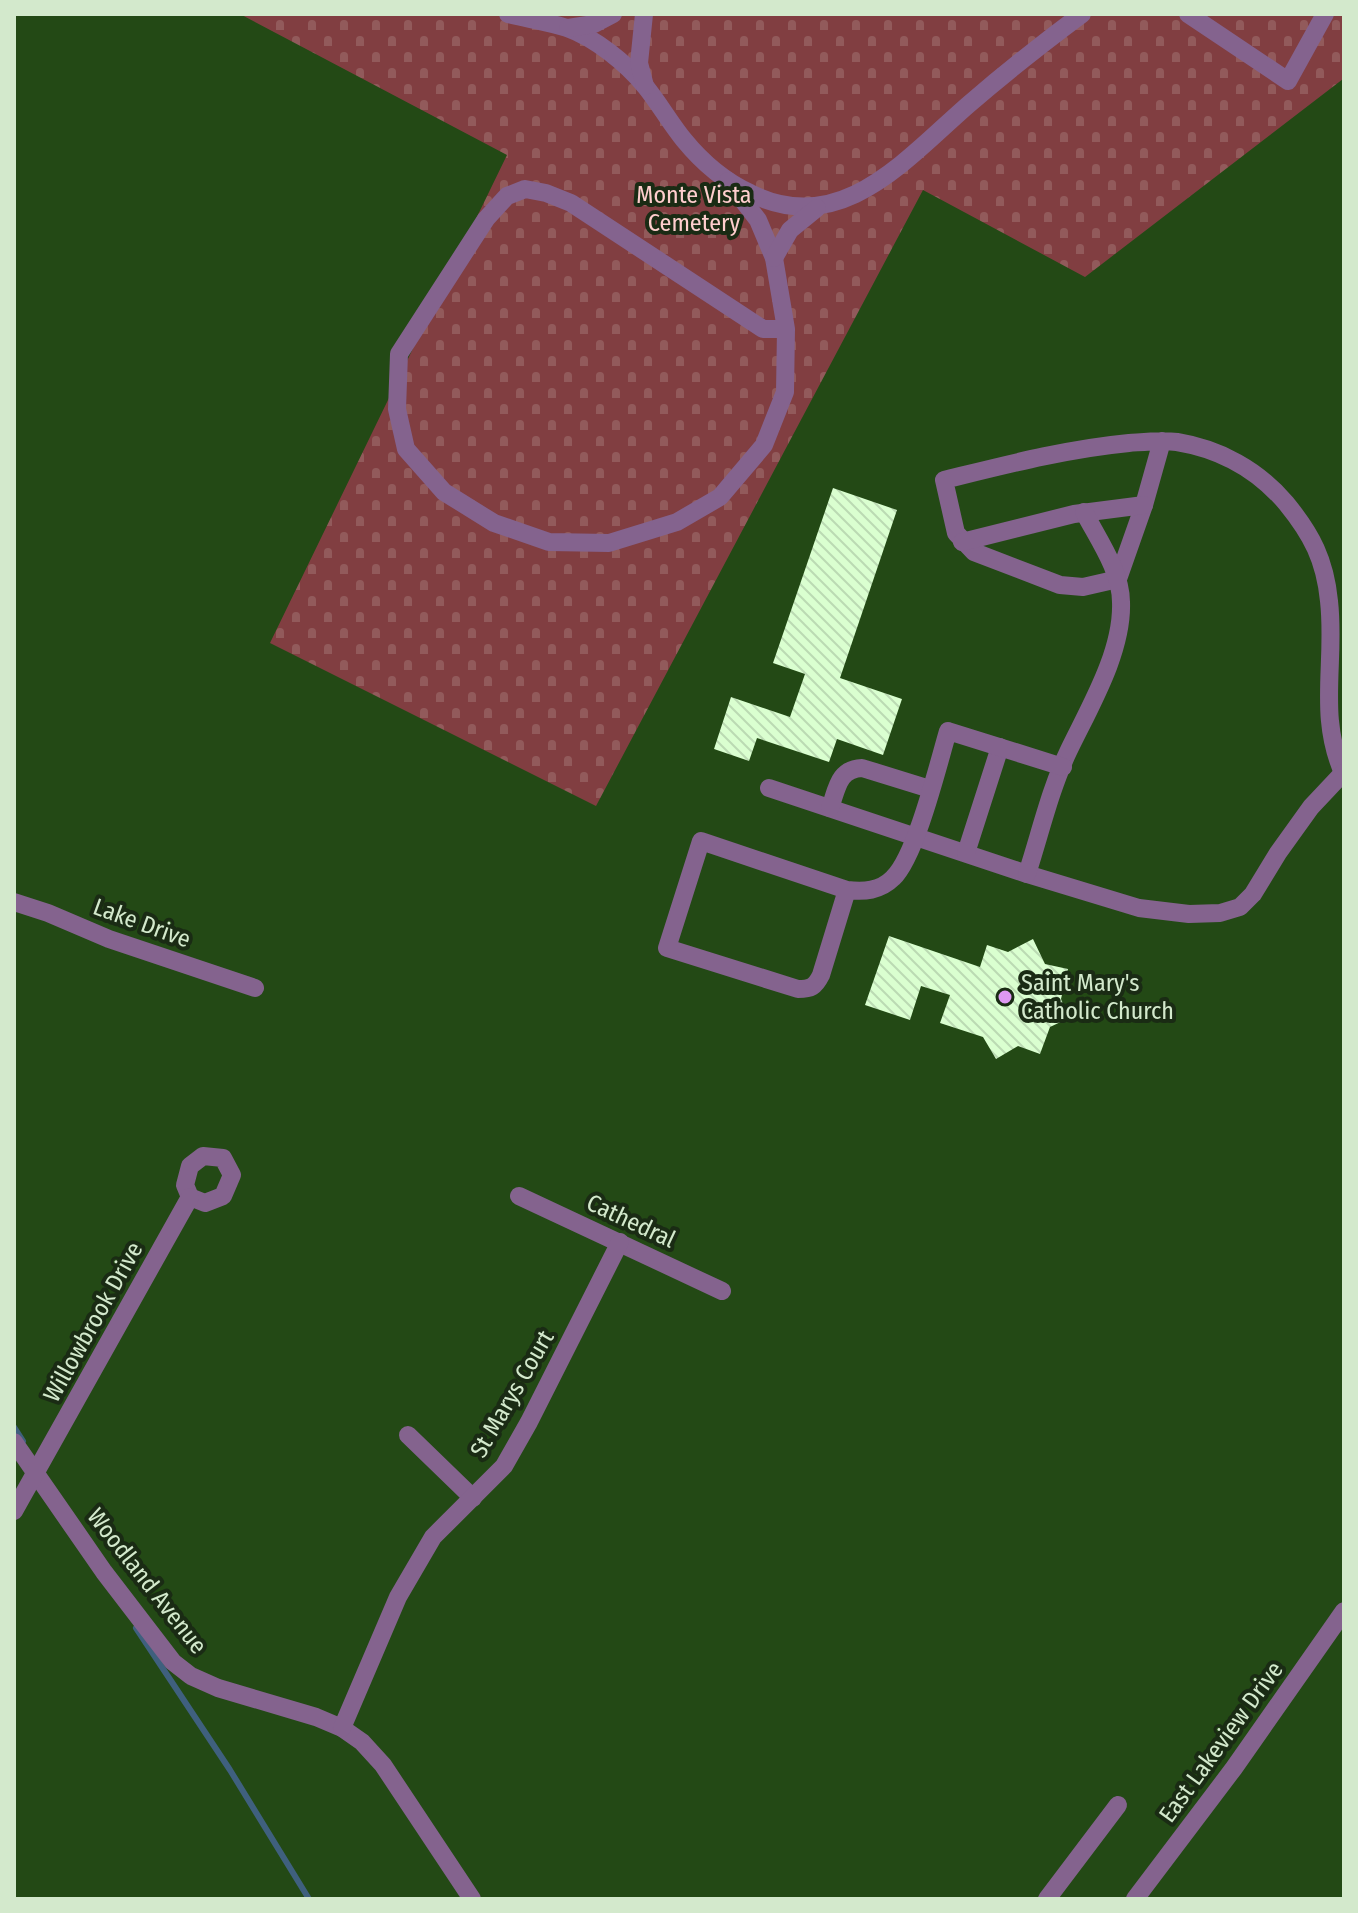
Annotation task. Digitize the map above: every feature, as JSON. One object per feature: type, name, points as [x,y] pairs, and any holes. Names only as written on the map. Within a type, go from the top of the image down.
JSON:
[{"type":"street","points":[[508,14],[568,28],[602,48],[645,86],[684,140],[710,167],[728,181],[771,203],[794,208],[817,208],[847,198],[901,164],[984,91],[1082,14]]},
{"type":"street","points":[[568,28],[594,24],[613,14]]},
{"type":"street","points":[[644,14],[639,63],[645,86]]},
{"type":"street","points":[[1188,14],[1288,81],[1325,14]]},
{"type":"street","points":[[728,181],[758,220],[774,258],[786,329],[785,392],[764,445],[720,497],[677,522],[609,543],[549,542],[494,523],[444,492],[406,449],[397,409],[399,354],[486,219],[507,196],[525,189],[571,203],[763,329],[786,329]]},
{"type":"street","points":[[774,258],[790,230],[817,208]]},
{"type":"street","points":[[1118,579],[1162,441]]},
{"type":"street","points":[[769,788],[1139,908],[1189,914],[1220,913],[1240,907],[1253,894],[1311,807],[1344,774],[1333,750],[1328,710],[1331,656],[1329,602],[1316,545],[1300,521],[1263,479],[1234,461],[1201,447],[1162,441],[1106,445],[944,480],[956,533],[974,552],[1060,585],[1083,587],[1118,579]]},
{"type":"street","points":[[962,542],[1084,512],[1144,505]]},
{"type":"street","points":[[1027,874],[1063,767],[1099,691],[1121,611],[1118,579],[1084,512]]},
{"type":"street","points":[[847,890],[821,975],[817,984],[810,989],[798,989],[667,948],[701,841],[847,890],[861,892],[876,889],[894,877],[907,857],[948,731],[1063,767]]},
{"type":"street","points":[[966,853],[1000,747]]},
{"type":"street","points":[[830,808],[842,775],[853,769],[862,768],[930,789]]},
{"type":"street","name":"Lake Drive","points":[[14,902],[109,939],[255,988]]},
{"type":"street","name":"Cathedral","points":[[519,1196],[722,1291]]},
{"type":"street","name":"Willowbrook Drive","points":[[14,1511],[190,1197]]},
{"type":"street","name":"St Marys Court","points":[[342,1728],[398,1597],[433,1537],[504,1466],[620,1242]]},
{"type":"street","points":[[408,1435],[473,1498]]},
{"type":"street","name":"Woodland Avenue","points":[[14,1442],[104,1572],[173,1662],[191,1676],[218,1688],[283,1706],[342,1728],[362,1742],[383,1765],[472,1899]]},
{"type":"street","name":"East Lakeview Drive","points":[[1135,1899],[1234,1768],[1344,1611]]},
{"type":"street","points":[[1047,1899],[1118,1805]]},
{"type":"green space","name":"Monte Vista Cemetery","points":[[240,14],[1344,14],[1344,75],[1343,79],[1085,277],[923,190],[596,806],[270,643],[507,155]]},
{"type":"building","points":[[833,488],[897,510],[840,678],[902,699],[883,755],[837,739],[829,762],[757,738],[749,761],[714,749],[731,697],[790,717],[805,674],[773,663]]},
{"type":"building","name":"Saint Mary's Catholic Church","points":[[889,936],[980,967],[987,945],[1008,952],[1033,939],[1045,964],[1068,969],[1061,999],[1069,1018],[1050,1027],[1040,1054],[1018,1046],[996,1059],[983,1037],[940,1023],[950,995],[921,986],[910,1020],[865,1005]]},
{"type":"waterway","points":[[14,1427],[23,1441]]},
{"type":"waterway","points":[[136,1628],[230,1770],[309,1899]]},
{"type":"place","name":"Saint Mary's Catholic Church","points":[[1005,997]]}]
